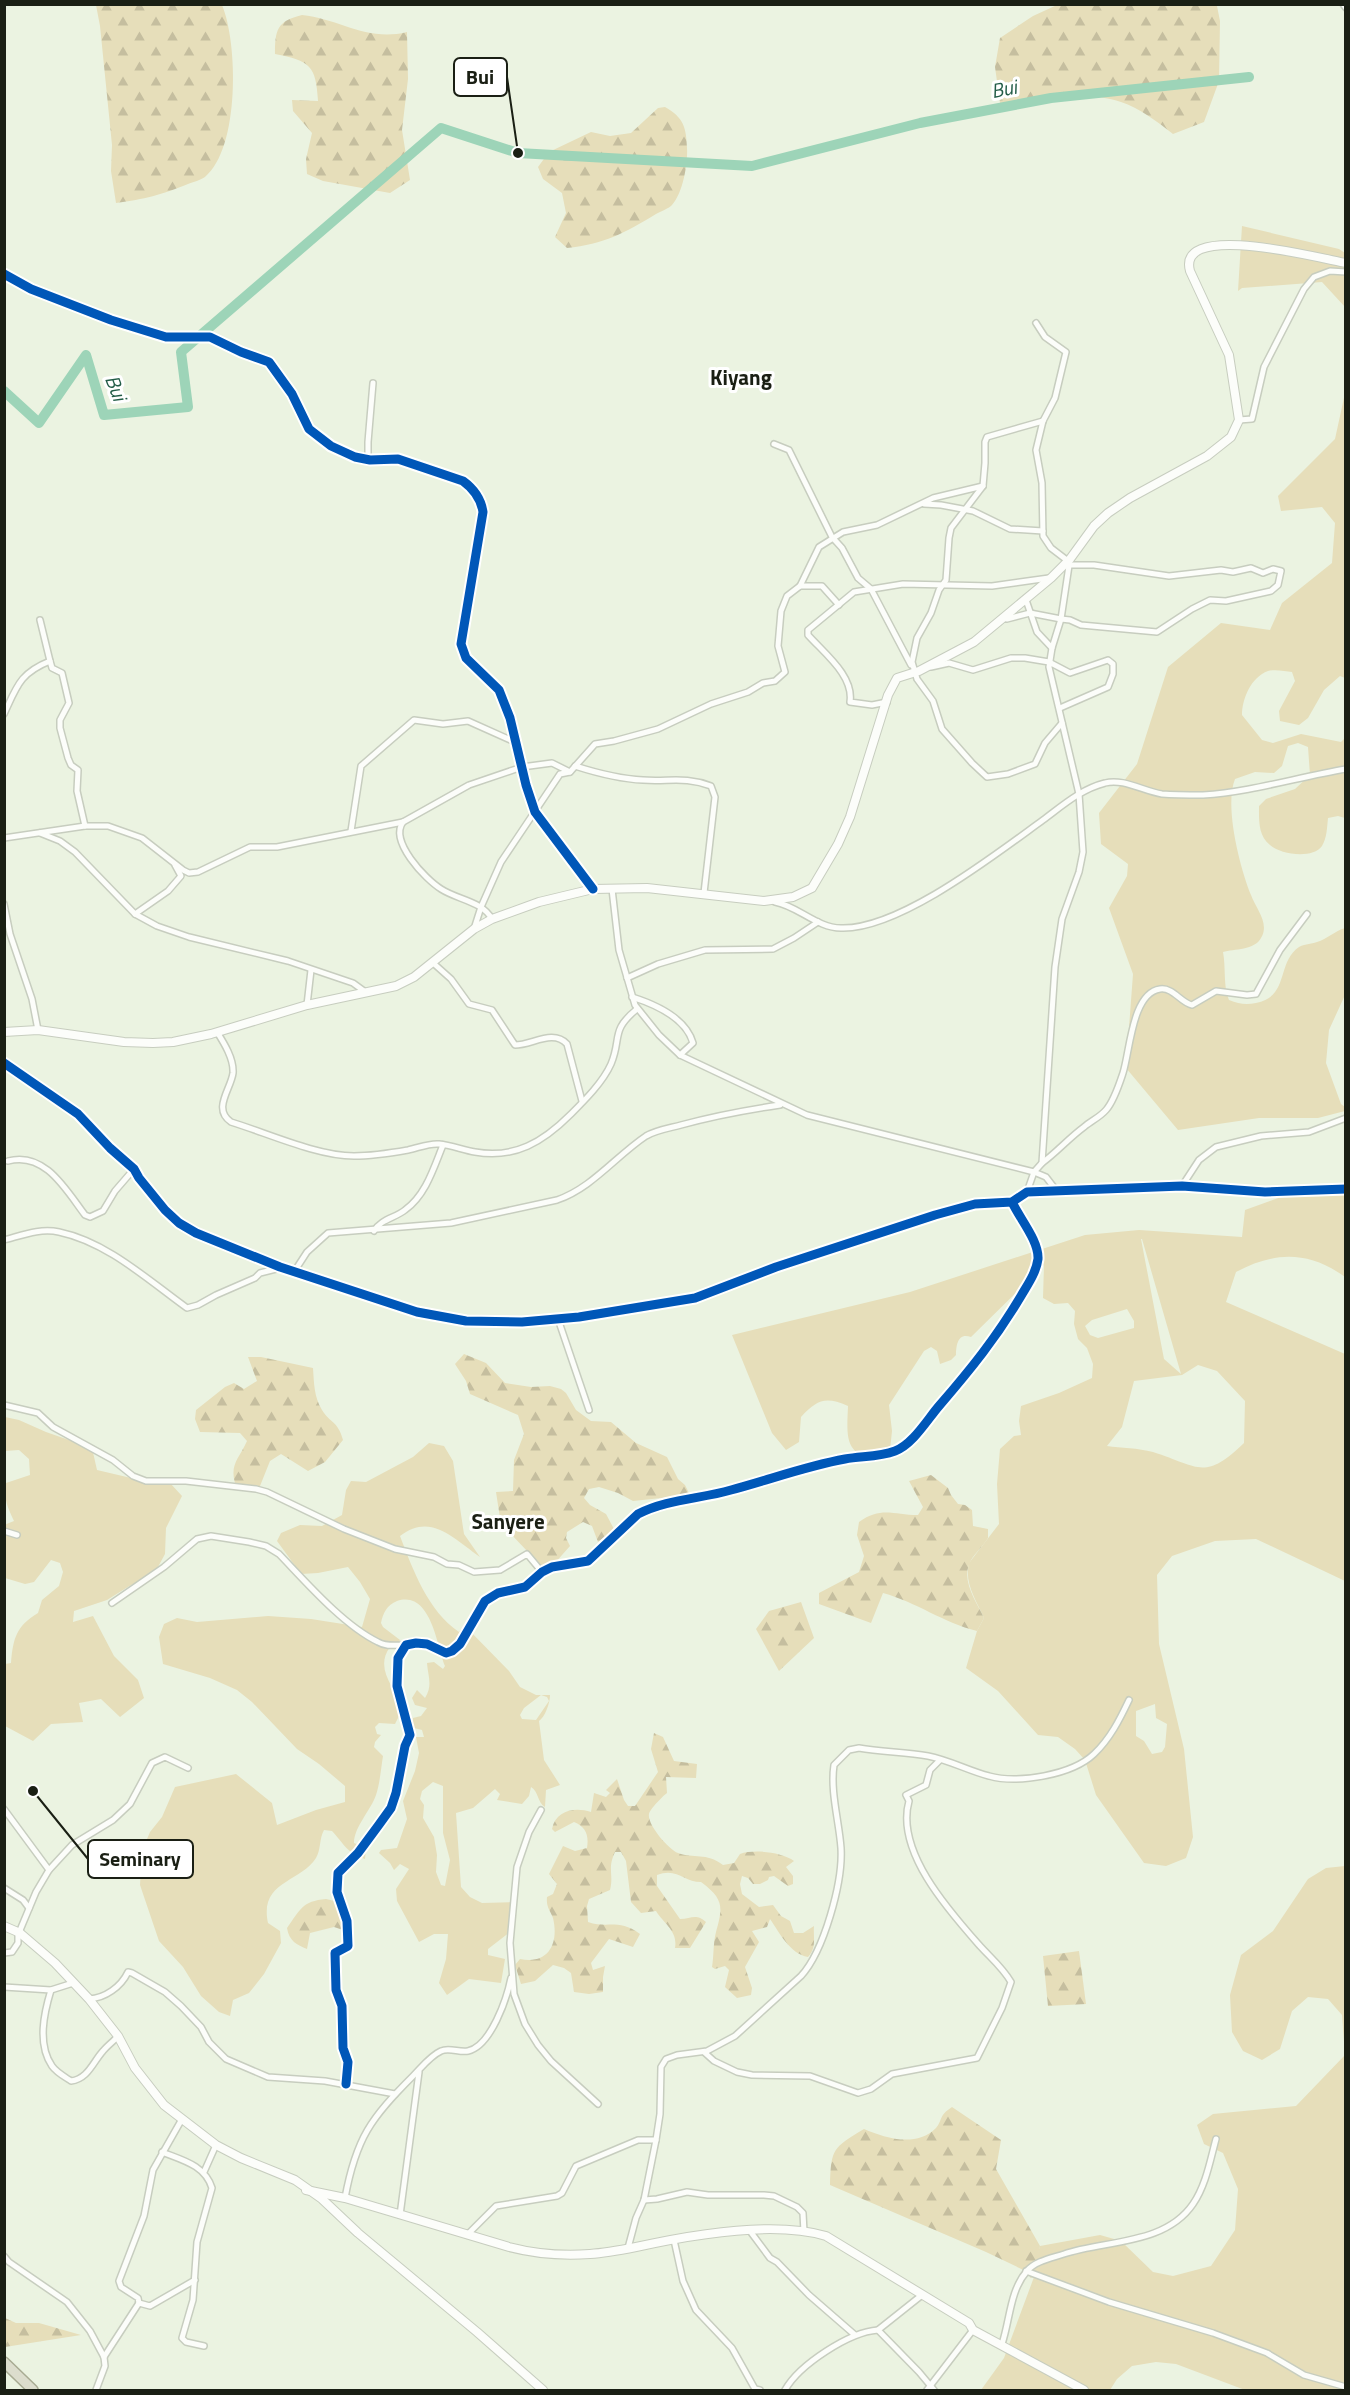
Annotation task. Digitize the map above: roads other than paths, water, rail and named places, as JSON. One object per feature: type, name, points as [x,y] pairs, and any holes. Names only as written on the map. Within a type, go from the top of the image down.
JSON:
[{"type":"highway","points":[[4,2362],[33,2391]]},
{"type":"main road","points":[[4,1032],[38,1030],[124,1042],[173,1042],[217,1032],[307,1005],[400,984],[414,977],[474,929],[492,919],[539,902],[593,889],[647,888],[764,901],[790,898],[807,891],[812,888],[824,870],[850,817],[875,731],[897,678],[917,672],[964,648],[1070,562],[1094,526],[1108,513],[1130,498],[1207,456],[1231,437],[1239,420],[1229,355],[1190,271],[1188,259],[1191,255],[1200,249],[1245,244],[1346,263]]},
{"type":"main road","points":[[4,1063],[78,1114],[110,1148],[134,1169],[165,1210],[179,1223],[196,1233],[280,1268],[436,1317],[466,1321],[522,1322],[558,1319],[619,1312],[695,1298],[777,1267],[935,1215],[975,1204],[1012,1202],[1027,1192],[1182,1186],[1265,1192],[1346,1189]]},
{"type":"main road","points":[[4,1926],[20,1933],[55,1963],[89,1999],[118,2036],[126,2053],[154,2095],[216,2145],[295,2180],[306,2190],[322,2199],[358,2234],[477,2331],[543,2391]]},
{"type":"main road","points":[[306,2190],[345,2198],[530,2252],[552,2254],[591,2254],[674,2240],[750,2231],[790,2229],[808,2231],[826,2236],[969,2323],[973,2330],[1084,2391]]},
{"type":"street","points":[[1343,4],[1346,8]]},
{"type":"street","points":[[1239,420],[1252,418],[1264,367],[1305,289],[1314,278],[1330,271],[1346,272]]},
{"type":"street","points":[[4,274],[51,298],[129,326],[166,337],[210,337],[241,352],[265,359],[292,394],[309,429],[331,446],[355,457],[398,459],[463,481],[470,486],[481,503],[483,512],[461,644],[466,658],[499,690],[510,718],[535,813],[593,889]]},
{"type":"street","points":[[995,625],[1011,616],[1030,613],[1070,620],[1081,625],[1157,632],[1210,600],[1226,601],[1271,591],[1278,585],[1281,571],[1273,569],[1263,573],[1251,568],[1233,572],[1221,570],[1169,576],[1070,562],[1045,540],[1042,483],[1036,450],[1043,421],[1055,398],[1066,352],[1045,337],[1036,323]]},
{"type":"street","points":[[368,459],[373,383]]},
{"type":"street","points":[[917,672],[912,662],[917,638],[931,613],[939,590],[945,585],[951,528],[983,486],[987,437],[1043,421]]},
{"type":"street","points":[[774,444],[789,450],[832,537],[842,548],[858,578],[871,590],[933,701],[942,729],[972,763],[987,777],[1008,774],[1035,764],[1045,743],[1062,723]]},
{"type":"street","points":[[474,929],[481,907],[508,849],[560,774],[570,772],[595,744],[628,738],[658,729],[711,704],[748,692],[763,683],[775,681],[785,672],[778,646],[781,611],[787,596],[800,586],[819,547],[843,531],[877,525],[904,510],[950,492],[983,486]]},
{"type":"street","points":[[922,504],[966,509],[1007,528],[1043,531]]},
{"type":"street","points":[[1042,1163],[1055,967],[1062,919],[1079,872],[1083,852],[1079,794],[1049,662],[1061,619],[1070,562]]},
{"type":"street","points":[[887,702],[872,705],[850,702],[851,695],[846,677],[808,635],[808,630],[854,592],[903,584],[986,587],[1051,578]]},
{"type":"street","points":[[1030,580],[1036,590]]},
{"type":"street","points":[[800,586],[822,586],[839,604]]},
{"type":"street","points":[[1026,600],[1037,632],[1052,648]]},
{"type":"street","points":[[40,620],[52,668],[62,673],[69,701],[68,709],[60,720],[60,728],[68,758],[71,765],[78,770],[77,790],[85,826]]},
{"type":"street","points":[[917,672],[924,668],[949,663],[973,670],[1016,658],[1049,662],[1070,673],[1108,660],[1113,664],[1113,674],[1108,687],[1060,708]]},
{"type":"street","points":[[4,714],[16,688],[27,672],[50,661]]},
{"type":"street","points":[[351,831],[361,766],[385,747],[411,721],[443,724],[468,721],[515,742]]},
{"type":"street","points":[[4,838],[85,826],[108,826],[142,838],[189,873],[198,872],[250,846],[277,847],[403,822],[469,786],[497,774],[522,767],[552,763],[570,772]]},
{"type":"street","points":[[574,766],[589,772],[617,777],[644,780],[674,778],[711,786],[715,797],[704,893]]},
{"type":"street","points":[[764,901],[778,902],[832,928],[853,928],[879,921],[925,899],[989,859],[1079,794],[1104,783],[1117,781],[1163,794],[1201,795],[1239,792],[1346,769]]},
{"type":"street","points":[[403,822],[399,831],[402,844],[421,872],[443,890],[487,910],[492,919]]},
{"type":"street","points":[[29,834],[38,833],[57,839],[75,852],[135,914],[165,930],[262,954],[353,984],[364,991]]},
{"type":"street","points":[[135,914],[168,891],[181,876],[176,865]]},
{"type":"street","points":[[612,889],[619,950],[632,997],[638,1009],[659,1035],[680,1055],[807,1115],[1034,1172],[1046,1177],[1056,1190]]},
{"type":"street","points":[[4,904],[10,934],[29,988],[38,1030]]},
{"type":"street","points":[[1027,1192],[1034,1172],[1042,1163],[1082,1128],[1098,1118],[1110,1105],[1122,1076],[1133,1028],[1145,997],[1157,990],[1167,989],[1186,1004],[1192,1005],[1216,991],[1247,996],[1256,994],[1280,950],[1307,914]]},
{"type":"street","points":[[627,978],[658,963],[705,950],[773,949],[818,922]]},
{"type":"street","points":[[432,962],[450,979],[469,1004],[492,1010],[515,1045],[553,1037],[565,1040],[582,1101]]},
{"type":"street","points":[[307,1005],[311,970]]},
{"type":"street","points":[[632,997],[656,1006],[682,1026],[693,1040],[692,1046],[680,1055]]},
{"type":"street","points":[[217,1032],[232,1065],[233,1073],[223,1104],[223,1112],[231,1122],[298,1144],[345,1155],[375,1154],[432,1144],[476,1152],[510,1153],[526,1147],[551,1131],[582,1101],[608,1070],[623,1022],[638,1009]]},
{"type":"street","points":[[294,1272],[307,1252],[328,1233],[451,1223],[557,1200],[572,1194],[652,1133],[727,1113],[782,1104]]},
{"type":"street","points":[[1182,1186],[1199,1160],[1216,1147],[1261,1136],[1309,1132],[1346,1118]]},
{"type":"street","points":[[374,1231],[380,1223],[405,1210],[416,1200],[425,1186],[443,1145]]},
{"type":"street","points":[[8,1161],[26,1159],[48,1171],[65,1186],[80,1209],[90,1217],[103,1211],[134,1169]]},
{"type":"street","points":[[112,1603],[164,1567],[197,1539],[211,1536],[233,1539],[266,1546],[279,1554],[338,1613],[377,1642],[386,1645],[406,1645],[416,1642],[427,1644],[446,1653],[452,1651],[460,1644],[485,1601],[498,1593],[525,1587],[542,1572],[552,1567],[588,1561],[638,1514],[647,1509],[728,1491],[787,1473],[846,1459],[882,1455],[898,1450],[906,1444],[980,1359],[1001,1330],[1034,1275],[1037,1247],[1012,1202]]},
{"type":"street","points":[[4,1240],[32,1232],[59,1232],[93,1245],[119,1259],[187,1308],[255,1278],[260,1273],[280,1268]]},
{"type":"street","points":[[558,1319],[589,1410]]},
{"type":"street","points":[[4,1405],[39,1413],[62,1432],[113,1460],[132,1476],[146,1480],[186,1481],[267,1491],[344,1529],[395,1549],[434,1557],[447,1564],[459,1565],[474,1572],[500,1570],[527,1554],[542,1572]]},
{"type":"street","points":[[4,1531],[17,1535]]},
{"type":"street","points":[[346,2084],[348,2062],[343,2048],[342,2006],[336,1990],[334,1967],[335,1953],[348,1946],[348,1936],[337,1892],[338,1873],[358,1853],[392,1808],[405,1746],[410,1735],[397,1686],[398,1658],[406,1645]]},
{"type":"street","points":[[628,2248],[636,2218],[644,2200],[660,2114],[661,2067],[666,2059],[706,2051],[735,2036],[777,2000],[811,1965],[822,1942],[836,1890],[841,1852],[833,1780],[834,1765],[849,1750],[859,1748],[928,1756],[990,1777],[1030,1779],[1059,1771],[1094,1754],[1113,1731],[1129,1700]]},
{"type":"street","points":[[4,1953],[12,1952],[18,1943],[29,1908],[49,1870],[72,1845],[113,1820],[130,1804],[152,1763],[165,1757],[188,1768]]},
{"type":"street","points":[[706,2051],[704,2052],[714,2061],[737,2072],[752,2075],[810,2076],[858,2092],[871,2089],[892,2074],[977,2058],[1002,2008],[1011,1982],[926,1880],[912,1847],[905,1815],[909,1801],[906,1795],[926,1785],[930,1770],[940,1760]]},
{"type":"street","points":[[4,1809],[49,1870]]},
{"type":"street","points":[[541,1810],[517,1867],[510,1943],[514,1994],[525,2024],[538,2045],[551,2061],[597,2104]]},
{"type":"street","points":[[4,1888],[23,1900],[29,1908]]},
{"type":"street","points":[[89,1999],[99,1998],[110,1992],[124,1980],[128,1972],[132,1973],[165,1992],[181,2006],[201,2027],[209,2042],[226,2060],[268,2077],[346,2084],[395,2094]]},
{"type":"street","points":[[345,2198],[351,2165],[361,2139],[382,2108],[442,2050],[469,2051],[480,2045],[506,2000],[513,1973]]},
{"type":"street","points":[[4,1987],[51,1990],[72,1983]]},
{"type":"street","points":[[51,1990],[45,2011],[43,2033],[47,2054],[53,2067],[71,2082],[75,2082],[90,2071],[103,2051],[118,2036]]},
{"type":"street","points":[[400,2215],[419,2070]]},
{"type":"street","points":[[139,2303],[138,2298],[121,2287],[119,2281],[144,2216],[153,2170],[182,2119]]},
{"type":"street","points":[[1002,2344],[1009,2323],[1012,2299],[1026,2271],[1038,2263],[1075,2250],[1149,2235],[1175,2222],[1193,2205],[1205,2180],[1216,2139]]},
{"type":"street","points":[[467,2235],[496,2206],[557,2196],[562,2193],[576,2166],[638,2140],[656,2140]]},
{"type":"street","points":[[204,2172],[216,2145]]},
{"type":"street","points":[[162,2152],[198,2167],[204,2172],[212,2188],[196,2242],[192,2306],[182,2338],[186,2342],[204,2346]]},
{"type":"street","points":[[644,2200],[687,2192],[774,2196],[803,2213],[804,2232]]},
{"type":"street","points":[[750,2231],[770,2258],[855,2335]]},
{"type":"street","points":[[674,2240],[683,2282],[696,2310],[732,2348],[755,2389],[760,2391]]},
{"type":"street","points":[[4,2256],[9,2262],[67,2302],[90,2331],[104,2357],[105,2366],[96,2391]]},
{"type":"street","points":[[1026,2271],[1109,2302],[1213,2333],[1267,2352],[1304,2375],[1346,2387]]},
{"type":"street","points":[[139,2303],[150,2306],[195,2280]]},
{"type":"street","points":[[785,2391],[804,2369],[825,2353],[855,2335],[878,2330],[922,2295]]},
{"type":"street","points":[[104,2357],[139,2303]]},
{"type":"street","points":[[878,2330],[919,2372],[930,2389],[973,2330]]},
{"type":"waterway","name":"Bui","points":[[4,391],[39,423],[86,355],[104,415],[188,407],[181,352],[441,128],[518,153],[752,166],[920,123],[1051,98],[1249,77]]},
{"type":"place","name":"Bui","points":[[518,153]]},
{"type":"place","name":"Seminary","points":[[33,1791]]},
{"type":"district","name":"Kiyang","points":[[741,378]]},
{"type":"district","name":"Sanyere","points":[[508,1522]]}]
